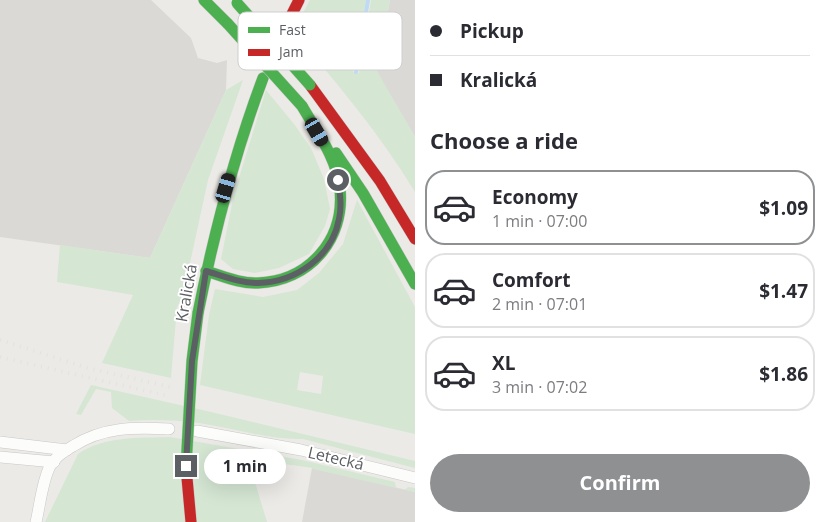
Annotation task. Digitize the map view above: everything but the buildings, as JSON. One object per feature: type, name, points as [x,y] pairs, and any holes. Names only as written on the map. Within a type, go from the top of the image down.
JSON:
[{"type":"main road","points":[[204,0],[238,35]]},
{"type":"main road","points":[[293,12],[299,0]]},
{"type":"main road","points":[[235,2],[244,12]]},
{"type":"main road","points":[[270,70],[302,106],[363,193],[415,284]]},
{"type":"main road","points":[[296,70],[310,85],[380,181],[415,239]]},
{"type":"main road","name":"Kralická","points":[[191,522],[186,466],[192,361],[198,313],[226,188],[263,78]]},
{"type":"main road","points":[[206,271],[237,280],[270,282],[302,270],[317,260],[328,248],[339,218],[338,180],[328,153],[302,106]]},
{"type":"street","points":[[36,522],[48,474],[54,462],[66,450],[87,438],[107,431],[134,427],[168,428]]},
{"type":"street","name":"Letecká","points":[[197,431],[319,454],[415,478]]},
{"type":"street","points":[[0,442],[66,450]]},
{"type":"street","points":[[0,457],[54,462]]},
{"type":"shaded area","points":[[0,0],[151,0],[191,38],[198,58],[217,63],[227,60],[226,90],[150,258],[0,237]]},
{"type":"shaded area","points":[[390,0],[415,0],[415,137],[376,71],[402,70],[402,12],[388,12]]},
{"type":"shaded area","points":[[312,468],[415,492],[415,522],[302,522]]},
{"type":"green space","points":[[310,0],[366,0],[364,12],[304,12]]},
{"type":"green space","points":[[371,0],[390,0],[388,12],[369,12]]},
{"type":"green space","points":[[325,70],[353,70],[353,72],[359,73],[359,70],[377,70],[415,137],[415,192],[373,129]]},
{"type":"green space","points":[[243,80],[208,180],[183,295],[177,307],[171,378],[102,363],[133,295],[57,282],[60,245],[150,258],[226,90]]},
{"type":"green space","points":[[266,90],[311,148],[324,179],[330,209],[325,226],[309,254],[279,268],[255,273],[233,269],[221,259],[234,194]]},
{"type":"green space","points":[[357,200],[415,307],[415,434],[200,385],[209,315],[215,289],[263,297],[297,290],[319,273],[343,244]],"holes":[[[300,372],[323,376],[321,394],[297,390]]]},
{"type":"green space","points":[[91,385],[415,461],[415,468],[303,439],[277,438],[190,422],[129,421],[112,408],[111,392],[96,389],[81,415],[76,414]]},
{"type":"green space","points":[[170,437],[302,460],[395,482],[396,488],[313,468],[248,459],[267,522],[45,522],[78,454],[88,448],[110,441]]},
{"type":"green space","points":[[408,487],[415,488],[415,492],[405,490]]},
{"type":"waterway","points":[[366,12],[368,0]]},
{"type":"railway","points":[[0,340],[88,368],[170,387]]},
{"type":"railway","points":[[0,357],[168,396]]},
{"type":"traffic: fast","points":[[204,0],[228,24]]},
{"type":"traffic: fast","points":[[237,3],[245,12]]},
{"type":"traffic: fast","points":[[228,24],[238,35]]},
{"type":"traffic: fast","points":[[270,70],[302,106]]},
{"type":"traffic: fast","points":[[297,70],[310,85]]},
{"type":"traffic: fast","points":[[198,313],[226,194],[263,78]]},
{"type":"traffic: fast","points":[[206,271],[245,282],[258,283],[276,280],[293,275],[308,266],[330,241],[340,208],[338,178],[331,156],[302,106]]},
{"type":"traffic: fast","points":[[336,153],[363,193],[415,284]]},
{"type":"traffic: fast","points":[[186,467],[192,361],[198,313]]},
{"type":"traffic: jam","points":[[293,12],[299,0]]},
{"type":"traffic: jam","points":[[310,85],[380,181],[415,239]]},
{"type":"traffic: jam","points":[[186,467],[191,522]]},
{"type":"route","points":[[186,466],[192,361],[206,271],[237,280],[259,283],[292,276],[312,264],[328,248],[337,229],[340,207],[338,180]]}]
